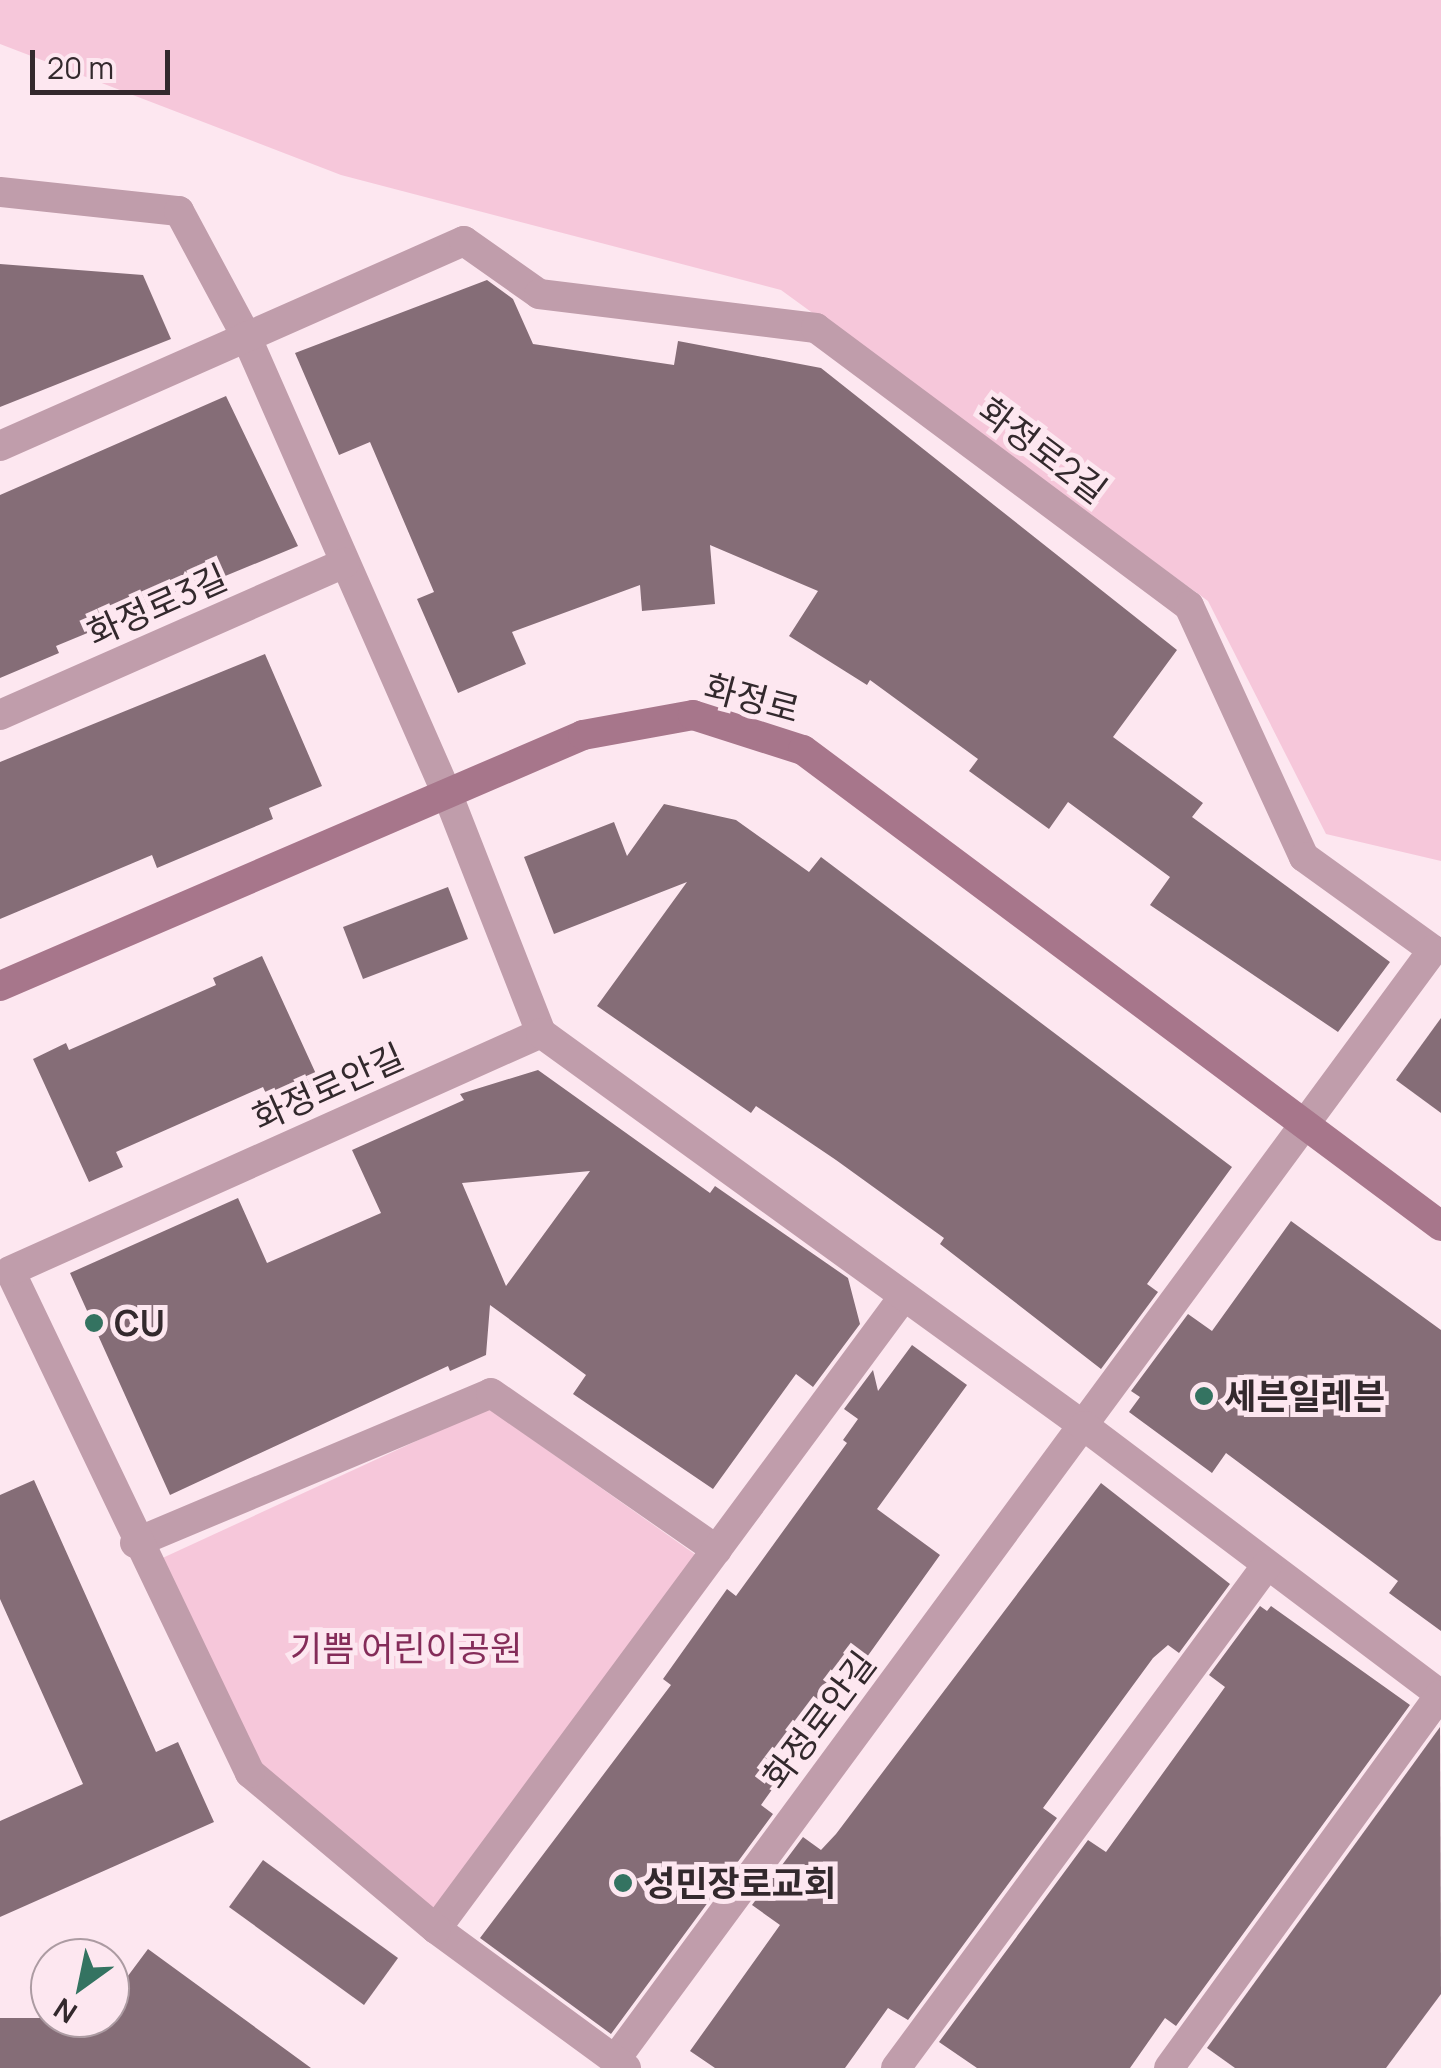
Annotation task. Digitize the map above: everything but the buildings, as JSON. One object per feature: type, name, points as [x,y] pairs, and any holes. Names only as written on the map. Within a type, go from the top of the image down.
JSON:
[{"type":"street","points":[[0,192],[179,211],[246,336],[448,792],[542,1032],[1084,1426],[1441,1695],[1168,2068]]},
{"type":"street","name":"화정로2길","points":[[246,336],[464,241],[539,294],[816,328],[832,339],[1189,606],[1304,857],[1433,950],[1308,1127]]},
{"type":"street","points":[[0,446],[246,336]]},
{"type":"street","name":"화정로3길","points":[[0,715],[345,564]]},
{"type":"street","name":"화정로","points":[[0,986],[582,735],[693,715],[803,750],[1441,1226]]},
{"type":"street","name":"화정로안길","points":[[542,1032],[4,1265],[135,1544],[250,1773],[436,1929],[620,2064],[1084,1426],[1308,1127]]},
{"type":"street","points":[[436,1929],[904,1296]]},
{"type":"street","points":[[135,1544],[491,1393],[717,1550]]},
{"type":"street","points":[[896,2068],[1266,1566]]},
{"type":"green space","points":[[0,0],[1441,0],[1441,861],[1326,834],[1208,601],[781,290],[341,175],[0,44]]},
{"type":"green space","name":"기쁨 어린이공원","points":[[488,1408],[696,1555],[437,1919],[257,1761],[156,1561]]},
{"type":"place","name":"CU","points":[[94,1323]]},
{"type":"place","name":"세븐일레븐","points":[[1204,1396]]},
{"type":"place","name":"성민장로교회","points":[[623,1883]]}]
